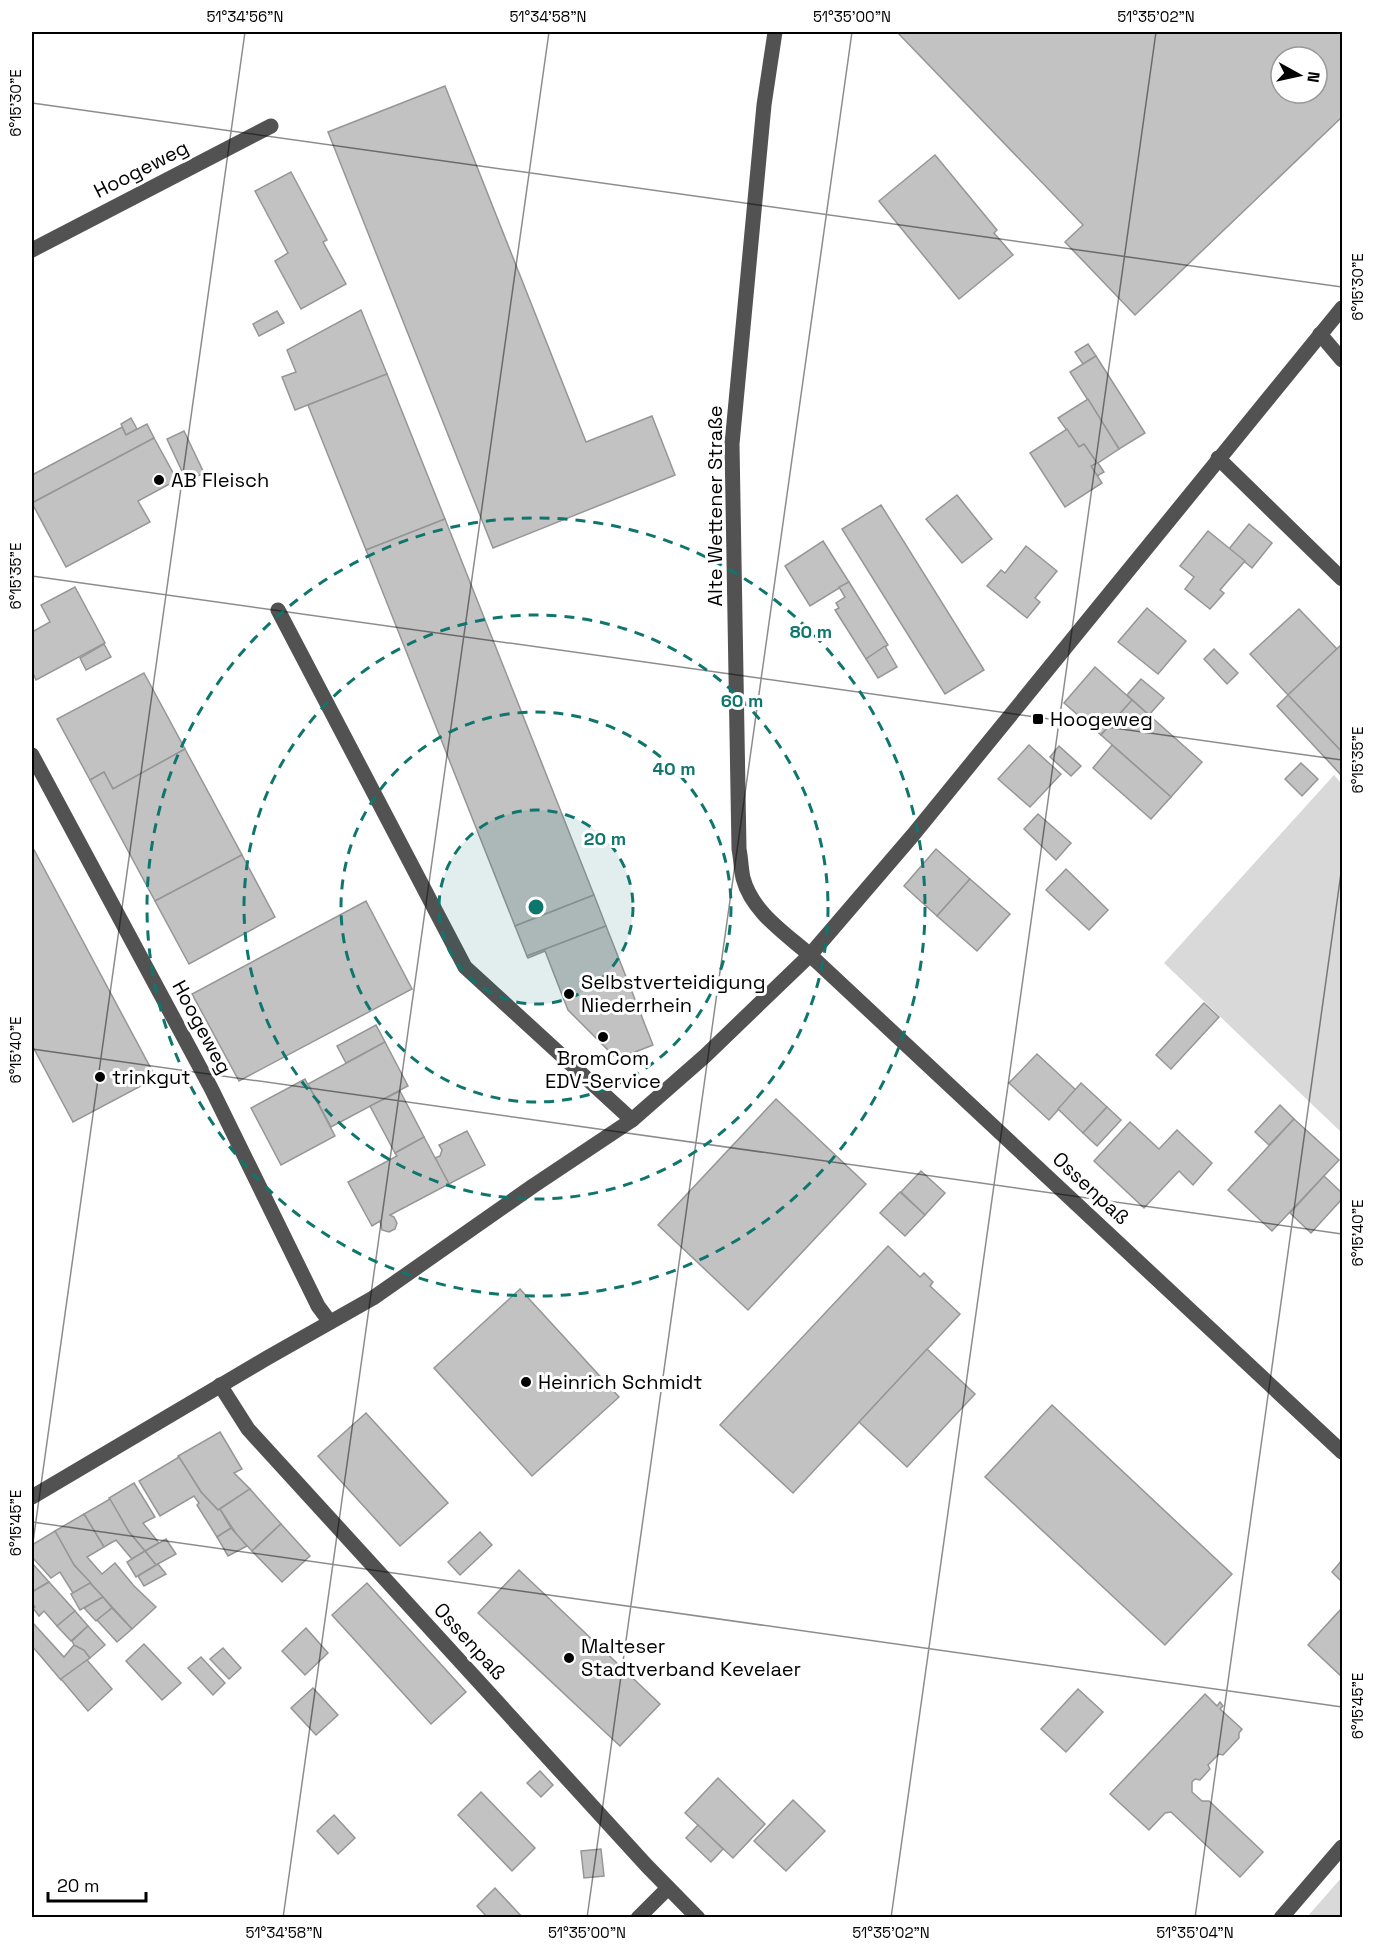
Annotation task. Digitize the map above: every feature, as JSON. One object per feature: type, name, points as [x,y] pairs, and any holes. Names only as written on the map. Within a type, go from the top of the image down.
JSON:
[{"type":"street","name":"Alte Wettener Straße","points":[[775,32],[764,105],[732,444],[739,849],[743,879],[754,903],[767,918],[810,955]]},
{"type":"street","name":"Hoogeweg","points":[[32,250],[271,126]]},
{"type":"street","points":[[32,1497],[220,1385],[373,1298],[632,1120],[705,1056],[810,955],[913,835],[1342,308]]},
{"type":"street","points":[[1320,334],[1342,360]]},
{"type":"street","points":[[1218,459],[1342,579]]},
{"type":"street","points":[[278,610],[465,968],[632,1120]]},
{"type":"street","name":"Hoogeweg","points":[[32,755],[211,1088],[318,1306],[330,1322]]},
{"type":"street","name":"Ossenpaß","points":[[810,955],[1342,1452]]},
{"type":"street","name":"Ossenpaß","points":[[220,1385],[248,1429],[647,1866],[698,1917]]},
{"type":"street","points":[[1281,1917],[1342,1846]]},
{"type":"street","points":[[638,1917],[668,1888]]},
{"type":"shaded area","points":[[1334,775],[1342,784],[1342,1133],[1164,963]]},
{"type":"shaded area","points":[[1342,1877],[1342,1917],[1307,1917]]},
{"type":"building","points":[[897,32],[1342,32],[1342,117],[1135,315],[1065,242],[1083,225]]},
{"type":"building","points":[[445,86],[586,442],[652,416],[675,475],[493,548],[328,132]]},
{"type":"building","points":[[935,155],[997,230],[994,233],[1013,255],[959,299],[879,201]]},
{"type":"building","points":[[291,172],[327,240],[323,242],[346,284],[301,309],[275,261],[288,253],[255,191]]},
{"type":"building","points":[[361,310],[387,374],[295,410],[282,377],[296,372],[287,350]]},
{"type":"building","points":[[277,311],[284,323],[259,336],[253,324]]},
{"type":"building","points":[[1088,344],[1096,356],[1083,364],[1075,352]]},
{"type":"building","points":[[1096,356],[1145,433],[1119,449],[1070,372]]},
{"type":"building","points":[[387,374],[445,519],[366,550],[308,405]]},
{"type":"building","points":[[1088,399],[1119,449],[1098,463],[1104,472],[1097,476],[1091,466],[1097,463],[1084,444],[1079,447],[1058,418]]},
{"type":"building","points":[[131,418],[137,429],[126,435],[121,424]]},
{"type":"building","points":[[147,424],[154,438],[32,503],[32,475],[122,427],[126,435]]},
{"type":"building","points":[[1067,429],[1079,447],[1084,444],[1097,463],[1091,466],[1102,483],[1065,507],[1030,453]]},
{"type":"building","points":[[184,431],[204,473],[187,482],[167,439]]},
{"type":"building","points":[[154,438],[177,480],[138,501],[150,522],[66,567],[32,503]]},
{"type":"building","points":[[957,495],[992,539],[962,563],[926,519]]},
{"type":"building","points":[[881,505],[984,670],[945,694],[842,529]]},
{"type":"building","points":[[445,519],[594,895],[515,926],[366,550]]},
{"type":"building","points":[[1249,524],[1272,543],[1252,568],[1229,549]]},
{"type":"building","points":[[1208,531],[1245,561],[1220,590],[1224,593],[1210,609],[1185,589],[1194,577],[1180,566]]},
{"type":"building","points":[[823,541],[849,582],[810,606],[785,566]]},
{"type":"building","points":[[1026,546],[1057,571],[1035,598],[1040,602],[1027,618],[987,586],[1001,570],[1005,573]]},
{"type":"building","points":[[849,582],[888,645],[866,659],[835,610],[839,608],[836,603],[845,597],[839,587]]},
{"type":"building","points":[[75,587],[105,643],[36,680],[32,671],[32,632],[50,622],[41,605]]},
{"type":"building","points":[[1147,608],[1186,641],[1158,674],[1118,642]]},
{"type":"building","points":[[1299,609],[1337,649],[1288,695],[1250,654]]},
{"type":"building","points":[[104,644],[111,657],[86,670],[80,658]]},
{"type":"building","points":[[1342,644],[1342,752],[1288,695]]},
{"type":"building","points":[[885,646],[897,667],[878,678],[866,659]]},
{"type":"building","points":[[1214,649],[1238,673],[1227,684],[1204,659]]},
{"type":"building","points":[[1095,667],[1132,700],[1101,735],[1064,703]]},
{"type":"building","points":[[144,673],[185,749],[113,789],[104,772],[90,780],[57,719]]},
{"type":"building","points":[[1141,679],[1164,698],[1149,715],[1127,695]]},
{"type":"building","points":[[1288,695],[1342,752],[1342,776],[1277,706]]},
{"type":"building","points":[[1132,700],[1202,762],[1171,797],[1101,735]]},
{"type":"building","points":[[1029,745],[1061,774],[1030,807],[998,779]]},
{"type":"building","points":[[1112,745],[1171,797],[1151,819],[1093,768]]},
{"type":"building","points":[[1059,746],[1081,766],[1071,776],[1050,757]]},
{"type":"building","points":[[185,749],[242,855],[155,901],[90,780],[104,772],[113,789]]},
{"type":"building","points":[[1301,763],[1318,779],[1302,796],[1285,779]]},
{"type":"building","points":[[1038,814],[1071,843],[1056,860],[1024,829]]},
{"type":"building","points":[[32,846],[156,1078],[73,1122],[32,1045]]},
{"type":"building","points":[[936,849],[970,879],[937,916],[904,886]]},
{"type":"building","points":[[242,855],[275,917],[189,964],[155,901]]},
{"type":"building","points":[[1066,869],[1108,910],[1089,930],[1046,890]]},
{"type":"building","points":[[970,879],[1010,914],[977,951],[937,916]]},
{"type":"building","points":[[594,895],[606,926],[527,956],[515,926]]},
{"type":"building","points":[[366,901],[412,989],[239,1081],[192,994]]},
{"type":"building","points":[[606,926],[653,1045],[617,1059],[568,1010],[545,951],[528,958],[527,956]]},
{"type":"building","points":[[1204,1003],[1219,1017],[1171,1069],[1156,1055]]},
{"type":"building","points":[[376,1025],[385,1042],[346,1063],[337,1046]]},
{"type":"building","points":[[385,1042],[408,1086],[331,1127],[308,1084]]},
{"type":"building","points":[[1037,1054],[1076,1090],[1049,1120],[1009,1083]]},
{"type":"building","points":[[305,1079],[335,1136],[281,1165],[251,1108]]},
{"type":"building","points":[[1081,1083],[1107,1107],[1083,1133],[1058,1109]]},
{"type":"building","points":[[400,1091],[424,1137],[395,1153],[370,1106]]},
{"type":"building","points":[[776,1099],[866,1184],[748,1310],[658,1225]]},
{"type":"building","points":[[1280,1105],[1294,1119],[1269,1145],[1255,1132]]},
{"type":"building","points":[[1107,1107],[1121,1120],[1097,1146],[1083,1133]]},
{"type":"building","points":[[1294,1119],[1339,1160],[1272,1231],[1228,1190]]},
{"type":"building","points":[[1130,1122],[1159,1149],[1177,1130],[1212,1163],[1193,1185],[1179,1171],[1144,1208],[1094,1161]]},
{"type":"building","points":[[467,1131],[485,1165],[449,1184],[435,1158],[440,1156],[442,1150],[439,1145]]},
{"type":"building","points":[[424,1137],[449,1184],[390,1215],[397,1223],[395,1229],[389,1232],[382,1230],[380,1221],[372,1226],[348,1182],[397,1156],[395,1153]]},
{"type":"building","points":[[921,1171],[945,1193],[925,1215],[901,1192]]},
{"type":"building","points":[[1324,1176],[1342,1193],[1342,1199],[1311,1233],[1290,1213]]},
{"type":"building","points":[[900,1192],[925,1215],[905,1236],[880,1213]]},
{"type":"building","points":[[888,1246],[920,1277],[924,1273],[933,1282],[930,1286],[960,1314],[793,1493],[720,1425]]},
{"type":"building","name":"Heinrich Schmidt","points":[[520,1289],[619,1397],[532,1476],[434,1368]]},
{"type":"building","points":[[927,1349],[975,1394],[907,1467],[859,1422]]},
{"type":"building","points":[[1052,1405],[1232,1574],[1165,1645],[985,1477]]},
{"type":"building","points":[[366,1413],[448,1503],[400,1546],[318,1456]]},
{"type":"building","points":[[220,1432],[242,1469],[234,1473],[250,1489],[218,1510],[201,1492],[178,1456]]},
{"type":"building","points":[[179,1457],[201,1492],[218,1510],[220,1509],[231,1528],[217,1537],[194,1496],[160,1516],[139,1481]]},
{"type":"building","points":[[134,1483],[155,1517],[143,1523],[159,1543],[145,1551],[129,1532],[109,1498]]},
{"type":"building","points":[[250,1489],[281,1524],[252,1551],[237,1535],[220,1509]]},
{"type":"building","points":[[110,1499],[129,1532],[145,1551],[132,1559],[116,1540],[104,1547],[84,1514]]},
{"type":"building","points":[[84,1514],[104,1547],[87,1557],[102,1574],[115,1563],[156,1607],[132,1629],[74,1565],[55,1531]]},
{"type":"building","points":[[281,1524],[310,1556],[282,1582],[252,1551]]},
{"type":"building","points":[[231,1528],[247,1546],[228,1556],[217,1537]]},
{"type":"building","points":[[55,1531],[74,1565],[91,1583],[73,1593],[60,1572],[51,1578],[32,1557],[32,1545]]},
{"type":"building","points":[[480,1532],[492,1545],[460,1575],[448,1562]]},
{"type":"building","points":[[166,1539],[176,1554],[156,1565],[145,1551]]},
{"type":"building","points":[[145,1551],[156,1565],[136,1577],[127,1562]]},
{"type":"building","points":[[1342,1560],[1342,1582],[1332,1572]]},
{"type":"building","points":[[32,1563],[49,1582],[32,1592]]},
{"type":"building","points":[[158,1564],[166,1574],[144,1586],[138,1576]]},
{"type":"building","name":"Malteser Stadtverband Kevelaer","points":[[519,1570],[660,1704],[620,1746],[478,1613]]},
{"type":"building","points":[[49,1582],[75,1611],[57,1626],[44,1611],[39,1616],[32,1603],[32,1592]]},
{"type":"building","points":[[90,1583],[103,1597],[80,1610],[71,1594]]},
{"type":"building","points":[[367,1583],[466,1692],[431,1724],[332,1615]]},
{"type":"building","points":[[103,1597],[112,1608],[96,1621],[84,1608]]},
{"type":"building","points":[[112,1608],[132,1629],[117,1642],[97,1620]]},
{"type":"building","points":[[1342,1608],[1342,1677],[1308,1645]]},
{"type":"building","points":[[75,1611],[88,1626],[71,1641],[57,1626]]},
{"type":"building","points":[[32,1622],[64,1657],[74,1645],[84,1650],[90,1658],[61,1680],[32,1646]]},
{"type":"building","points":[[88,1626],[105,1645],[90,1658],[72,1641]]},
{"type":"building","points":[[306,1628],[328,1653],[305,1675],[282,1651]]},
{"type":"building","points":[[144,1644],[181,1683],[162,1700],[126,1661]]},
{"type":"building","points":[[223,1648],[241,1668],[229,1679],[210,1659]]},
{"type":"building","points":[[201,1657],[225,1683],[213,1695],[188,1668]]},
{"type":"building","points":[[87,1660],[112,1689],[88,1711],[61,1679]]},
{"type":"building","points":[[313,1688],[338,1715],[316,1735],[291,1708]]},
{"type":"building","points":[[1078,1689],[1103,1712],[1066,1752],[1041,1729]]},
{"type":"building","points":[[1205,1694],[1217,1706],[1220,1702],[1223,1706],[1220,1709],[1242,1729],[1239,1738],[1223,1755],[1219,1754],[1208,1765],[1210,1769],[1200,1780],[1195,1779],[1192,1782],[1192,1792],[1202,1801],[1209,1801],[1263,1852],[1240,1877],[1171,1812],[1165,1813],[1149,1830],[1110,1794]]},
{"type":"building","points":[[540,1771],[553,1785],[541,1797],[527,1783]]},
{"type":"building","points":[[718,1778],[765,1824],[733,1858],[685,1813]]},
{"type":"building","points":[[481,1792],[535,1848],[512,1871],[458,1815]]},
{"type":"building","points":[[793,1800],[825,1831],[786,1871],[754,1841]]},
{"type":"building","points":[[334,1815],[355,1838],[338,1854],[317,1831]]},
{"type":"building","points":[[698,1825],[723,1849],[711,1862],[686,1838]]},
{"type":"building","points":[[601,1849],[604,1876],[584,1878],[581,1851]]},
{"type":"building","points":[[495,1888],[523,1918],[488,1918],[477,1906]]},
{"type":"place","name":"AB Fleisch","points":[[159,480]]},
{"type":"place","name":"Hoogeweg","points":[[1038,719]]},
{"type":"place","name":"Selbstverteidigung Niederrhein","points":[[569,994]]},
{"type":"place","name":"BromCom EDV-Service","points":[[603,1037]]},
{"type":"place","name":"trinkgut","points":[[100,1077]]},
{"type":"place","name":"Heinrich Schmidt","points":[[526,1382]]},
{"type":"place","name":"Malteser Stadtverband Kevelaer","points":[[569,1658]]}]
